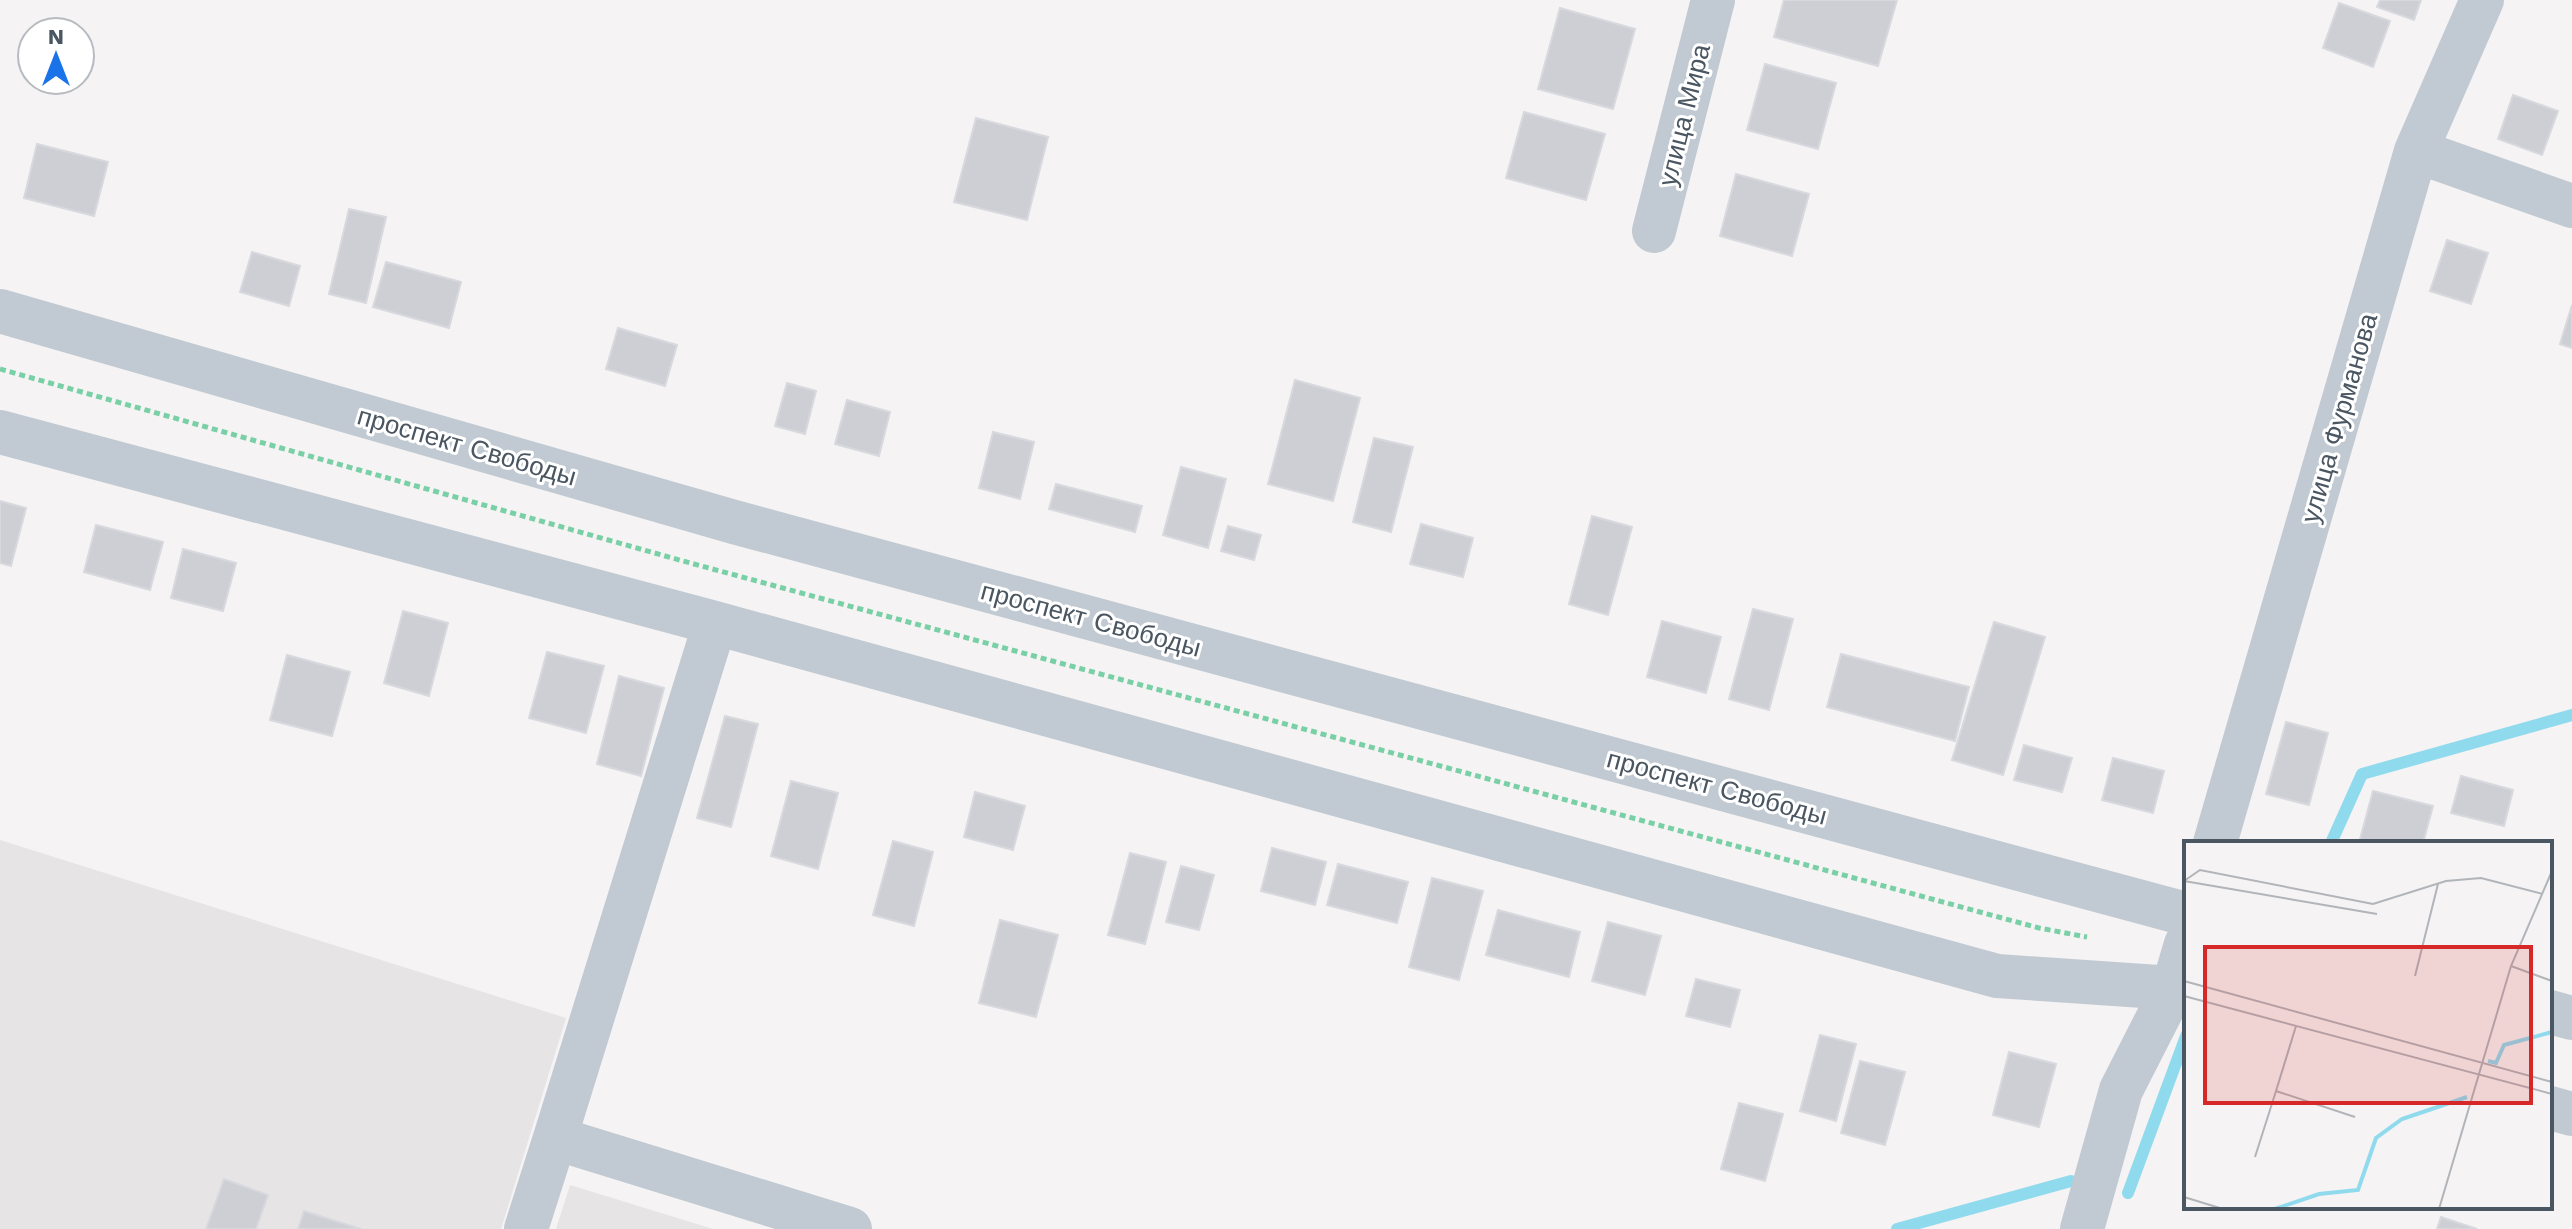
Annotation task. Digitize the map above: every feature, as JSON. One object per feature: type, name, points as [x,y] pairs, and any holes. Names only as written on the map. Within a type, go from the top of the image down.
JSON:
[{"type":"street","name":"улица Мира","points":[[1654,231],[1713,0]]},
{"type":"street","name":"улица Фурманова","points":[[2216,841],[2416,151],[2482,0]]},
{"type":"street","points":[[2416,151],[2572,206]]},
{"type":"street","name":"проспект Свободы","points":[[0,311],[719,518],[2184,913]]},
{"type":"street","points":[[0,432],[715,623],[1997,976],[2179,991]]},
{"type":"street","points":[[526,1229],[715,623]]},
{"type":"street","points":[[2082,1229],[2121,1090],[2179,991],[2184,957]]},
{"type":"street","points":[[2552,1013],[2572,1018]]},
{"type":"street","points":[[2552,1109],[2572,1114]]},
{"type":"street","points":[[555,1138],[843,1228]]},
{"type":"path","points":[[0,369],[776,586],[2039,928],[2096,939]]},
{"type":"shaded area","points":[[0,840],[566,1018],[501,1229],[0,1229]]},
{"type":"shaded area","points":[[570,1185],[713,1229],[556,1229]]},
{"type":"building","points":[[1784,0],[1897,0],[1878,66],[1774,37]]},
{"type":"building","points":[[2380,0],[2421,0],[2414,20],[2377,7]]},
{"type":"building","points":[[2339,3],[2390,21],[2373,67],[2323,48]]},
{"type":"building","points":[[1560,8],[1635,29],[1613,109],[1538,89]]},
{"type":"building","points":[[1765,64],[1836,83],[1818,149],[1747,130]]},
{"type":"building","points":[[2513,95],[2558,111],[2542,155],[2498,139]]},
{"type":"building","points":[[1524,112],[1605,134],[1586,200],[1506,178]]},
{"type":"building","points":[[976,118],[1048,137],[1027,220],[954,202]]},
{"type":"building","points":[[37,144],[108,162],[94,216],[24,198]]},
{"type":"building","points":[[1736,174],[1809,194],[1792,256],[1720,236]]},
{"type":"building","points":[[349,209],[386,217],[366,303],[329,294]]},
{"type":"building","points":[[2447,240],[2488,253],[2471,304],[2430,291]]},
{"type":"building","points":[[252,252],[300,266],[289,306],[240,292]]},
{"type":"building","points":[[386,262],[461,282],[449,328],[373,307]]},
{"type":"building","points":[[2572,305],[2572,348],[2560,344]]},
{"type":"building","points":[[618,328],[677,345],[665,386],[606,369]]},
{"type":"building","points":[[1295,380],[1360,398],[1333,501],[1268,484]]},
{"type":"building","points":[[787,383],[816,391],[805,434],[775,426]]},
{"type":"building","points":[[847,400],[890,412],[879,456],[835,444]]},
{"type":"building","points":[[993,432],[1034,442],[1020,499],[979,488]]},
{"type":"building","points":[[1374,438],[1413,447],[1391,532],[1353,522]]},
{"type":"building","points":[[1181,467],[1226,479],[1208,548],[1163,535]]},
{"type":"building","points":[[1056,484],[1142,506],[1135,532],[1049,509]]},
{"type":"building","points":[[0,501],[26,508],[11,566],[0,563]]},
{"type":"building","points":[[1592,516],[1632,527],[1608,615],[1569,604]]},
{"type":"building","points":[[1421,524],[1473,538],[1463,577],[1410,564]]},
{"type":"building","points":[[96,525],[163,542],[150,590],[84,572]]},
{"type":"building","points":[[1228,526],[1261,535],[1254,560],[1221,551]]},
{"type":"building","points":[[183,549],[236,563],[223,611],[171,598]]},
{"type":"building","points":[[1753,609],[1793,619],[1769,710],[1729,699]]},
{"type":"building","points":[[403,611],[448,623],[429,696],[384,683]]},
{"type":"building","points":[[1662,621],[1721,637],[1706,693],[1647,677]]},
{"type":"building","points":[[1994,622],[2045,637],[2003,775],[1952,760]]},
{"type":"building","points":[[547,652],[604,666],[586,733],[529,718]]},
{"type":"building","points":[[1841,654],[1969,687],[1955,741],[1827,707]]},
{"type":"building","points":[[287,655],[350,672],[332,736],[270,720]]},
{"type":"building","points":[[619,676],[664,688],[641,776],[597,764]]},
{"type":"building","points":[[725,716],[758,724],[731,827],[697,818]]},
{"type":"building","points":[[2286,722],[2328,733],[2309,805],[2266,794]]},
{"type":"building","points":[[2024,745],[2072,758],[2062,792],[2014,780]]},
{"type":"building","points":[[2113,758],[2164,771],[2153,813],[2102,800]]},
{"type":"building","points":[[2461,776],[2513,790],[2504,826],[2451,813]]},
{"type":"building","points":[[791,781],[838,793],[818,869],[771,856]]},
{"type":"building","points":[[2373,791],[2433,806],[2424,841],[2360,841]]},
{"type":"building","points":[[975,792],[1025,806],[1013,850],[964,837]]},
{"type":"building","points":[[893,841],[933,852],[914,926],[873,915]]},
{"type":"building","points":[[1272,848],[1326,862],[1315,905],[1261,891]]},
{"type":"building","points":[[1130,853],[1166,862],[1145,944],[1108,935]]},
{"type":"building","points":[[1338,864],[1408,882],[1397,923],[1327,905]]},
{"type":"building","points":[[1181,866],[1214,875],[1199,930],[1166,922]]},
{"type":"building","points":[[1432,878],[1483,891],[1459,980],[1409,967]]},
{"type":"building","points":[[1498,910],[1580,932],[1569,977],[1486,955]]},
{"type":"building","points":[[1000,920],[1058,935],[1036,1017],[979,1003]]},
{"type":"building","points":[[1608,922],[1661,936],[1645,995],[1592,981]]},
{"type":"building","points":[[1696,979],[1740,990],[1730,1027],[1686,1016]]},
{"type":"building","points":[[1820,1035],[1856,1044],[1836,1121],[1800,1111]]},
{"type":"building","points":[[2009,1052],[2056,1064],[2039,1127],[1993,1115]]},
{"type":"building","points":[[1860,1061],[1905,1072],[1885,1145],[1841,1133]]},
{"type":"building","points":[[1739,1103],[1783,1114],[1765,1181],[1721,1169]]},
{"type":"building","points":[[224,1179],[268,1195],[256,1229],[206,1229]]},
{"type":"building","points":[[304,1211],[361,1229],[298,1229]]},
{"type":"building","points":[[2441,1217],[2477,1229],[2437,1229]]},
{"type":"waterway","points":[[2332,841],[2362,774],[2572,715]]},
{"type":"waterway","points":[[2128,1193],[2184,1041]]},
{"type":"waterway","points":[[1897,1229],[2071,1181]]}]
